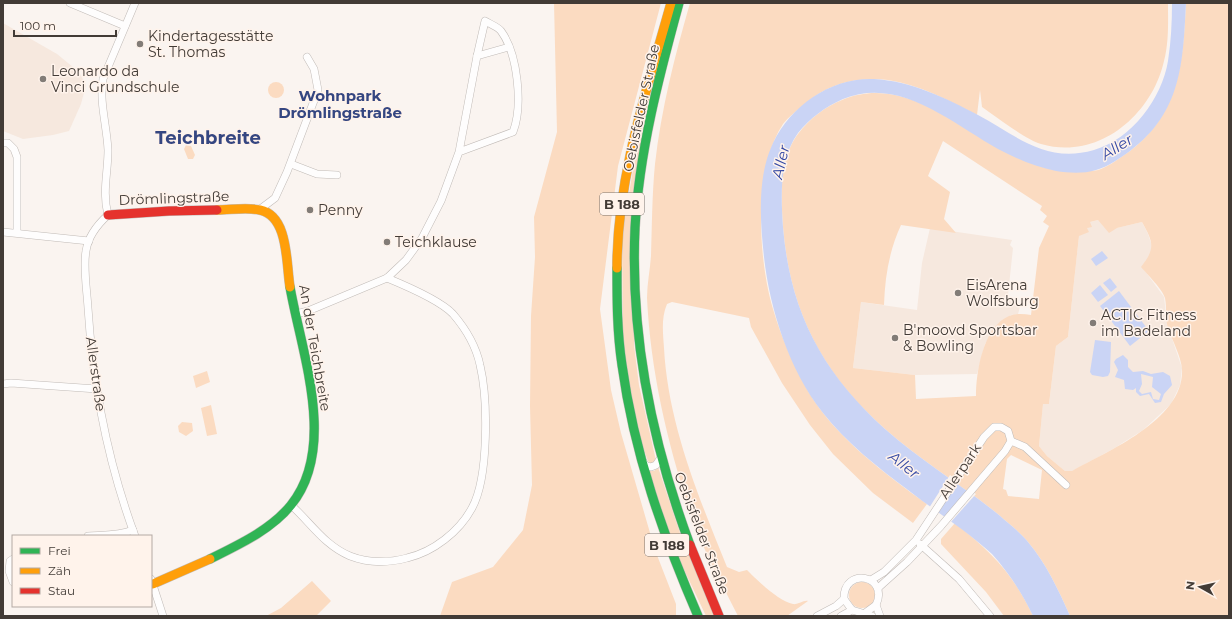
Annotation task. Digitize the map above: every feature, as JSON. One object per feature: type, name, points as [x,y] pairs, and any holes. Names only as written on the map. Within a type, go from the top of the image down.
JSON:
[{"type":"main road","name":"Oebisfelder Straße","points":[[671,3],[628,169],[618,237],[616,310],[618,345],[628,410],[638,455],[652,503],[684,586]]},
{"type":"main road","name":"Oebisfelder Straße","points":[[679,3],[646,140],[641,171],[636,224],[635,299],[638,345],[646,397],[660,458],[686,535],[719,616]]},
{"type":"main road","name":"Drömlingstraße","points":[[108,215],[177,209],[259,210]]},
{"type":"main road","name":"An der Teichbreite","points":[[152,582],[234,546],[271,523],[291,505],[301,490],[309,470],[315,430],[311,392],[290,287],[282,233],[273,216],[259,210]]},
{"type":"main road","points":[[684,586],[691,616]]},
{"type":"main road","name":"B 188","points":[[684,586],[698,616]]},
{"type":"street","points":[[70,3],[125,26],[135,3]]},
{"type":"street","points":[[296,314],[308,311],[387,278],[406,260],[422,238],[441,201],[459,152],[485,21],[500,30],[509,47],[516,70],[518,120],[513,132],[459,152]]},
{"type":"street","name":"Drömlingstraße","points":[[108,215],[104,196],[108,152],[101,92],[103,78],[125,26]]},
{"type":"street","points":[[477,56],[509,47]]},
{"type":"street","points":[[259,210],[274,198],[291,164],[318,90],[314,69],[307,57]]},
{"type":"street","points":[[3,143],[8,143],[14,149],[17,157],[17,232]]},
{"type":"street","points":[[291,164],[317,174],[337,175]]},
{"type":"street","name":"Allerstraße","points":[[108,215],[95,229],[86,251],[90,337],[97,389],[112,465],[134,533]]},
{"type":"street","points":[[3,232],[17,232],[89,241]]},
{"type":"street","points":[[291,505],[332,546],[361,560],[374,561],[396,561],[409,558],[433,547],[447,538],[463,521],[472,508],[481,482],[483,462],[484,393],[480,364],[469,337],[452,313],[417,290],[387,278]]},
{"type":"street","points":[[3,384],[11,383],[97,389]]},
{"type":"street","name":"Allerpark","points":[[871,580],[884,572],[916,540],[962,468],[984,437],[994,427],[1001,427],[1008,431],[1011,441]]},
{"type":"street","name":"Allerpark","points":[[878,588],[923,546],[981,479],[1011,441]]},
{"type":"street","name":"Allerpark","points":[[1011,441],[1025,447],[1066,484]]},
{"type":"street","name":"Oebisfelder Straße","points":[[638,455],[646,466],[651,467],[656,465],[660,458]]},
{"type":"street","points":[[110,535],[134,533]]},
{"type":"street","points":[[916,540],[959,579],[990,616]]},
{"type":"street","points":[[12,560],[10,561],[9,570],[12,579]]},
{"type":"street","points":[[872,616],[852,610],[844,599],[845,588],[849,582],[860,578],[871,580],[878,588],[879,594],[876,605],[880,616]]},
{"type":"street","points":[[152,582],[163,616]]},
{"type":"street","points":[[817,616],[836,606],[844,599]]},
{"type":"street","points":[[864,613],[876,605]]},
{"type":"street","points":[[841,616],[852,610]]},
{"type":"shaded area","points":[[554,3],[661,3],[618,166],[600,309],[611,390],[621,433],[655,550],[676,604],[676,616],[440,616],[452,582],[493,567],[523,530],[532,485],[530,406],[531,316],[535,257],[534,217],[557,132]]},
{"type":"shaded area","points":[[690,3],[1168,3],[1167,47],[1158,81],[1148,99],[1135,115],[1119,129],[1102,139],[1083,146],[1062,148],[1035,142],[982,107],[980,90],[977,115],[923,89],[900,82],[877,79],[865,79],[844,83],[823,91],[793,114],[783,124],[773,143],[763,189],[761,215],[764,265],[768,289],[780,330],[808,391],[819,408],[846,439],[894,480],[927,504],[913,523],[873,493],[833,454],[810,425],[782,383],[751,327],[749,318],[672,302],[667,304],[663,320],[663,331],[667,376],[672,405],[686,460],[706,514],[727,567],[739,572],[747,570],[768,590],[787,602],[795,604],[808,601],[787,616],[738,616],[703,546],[689,507],[671,449],[653,359],[649,328],[647,288],[651,256],[655,164],[669,83]]},
{"type":"shaded area","points":[[1186,3],[1229,3],[1229,616],[1070,616],[1057,587],[1046,568],[1035,550],[1022,535],[985,504],[913,452],[885,429],[843,386],[827,363],[813,339],[802,314],[793,287],[783,227],[782,191],[784,167],[792,144],[798,134],[813,118],[830,106],[842,100],[874,93],[904,97],[933,109],[1022,159],[1052,169],[1095,171],[1101,169],[1130,151],[1147,136],[1169,103],[1176,84],[1180,65]],"holes":[[[943,141],[1042,206],[1040,210],[1047,216],[1043,222],[1049,226],[1039,248],[1031,315],[1018,314],[1009,316],[1000,322],[993,330],[983,351],[976,386],[976,396],[916,399],[915,375],[853,368],[861,302],[884,305],[888,264],[893,245],[901,225],[956,233],[944,219],[950,192],[928,176]],[[1098,220],[1109,233],[1117,228],[1142,222],[1149,235],[1151,250],[1141,267],[1164,295],[1167,325],[1178,353],[1182,369],[1180,387],[1171,403],[1158,418],[1142,431],[1105,454],[1072,471],[1065,471],[1047,456],[1039,446],[1043,404],[1049,404],[1056,346],[1068,337],[1079,236],[1089,232],[1087,228],[1092,227],[1090,222]],[[1011,455],[1042,470],[1039,499],[1008,496],[1006,490],[1003,489],[1007,459]]]},
{"type":"shaded area","name":"Leonardo da Vinci Grundschule","points":[[3,23],[57,54],[79,72],[86,85],[81,104],[69,131],[23,139],[3,131]]},
{"type":"shaded area","points":[[655,77],[642,139],[634,345],[639,385],[656,460],[651,464],[648,461],[635,425],[623,346],[622,237],[633,169]]},
{"type":"shaded area","points":[[273,82],[279,82],[284,87],[282,96],[279,98],[273,98],[268,93],[268,87]]},
{"type":"shaded area","points":[[186,145],[191,146],[195,155],[193,159],[188,159],[184,149]]},
{"type":"shaded area","points":[[1098,220],[1117,228],[1142,222],[1148,234],[1152,246],[1151,254],[1142,267],[1164,297],[1167,324],[1182,368],[1180,385],[1171,404],[1143,430],[1113,449],[1072,471],[1065,471],[1047,456],[1039,446],[1043,403],[1049,404],[1056,346],[1068,337],[1079,236],[1087,228],[1090,222]]},
{"type":"shaded area","points":[[930,228],[1012,240],[1010,245],[1013,248],[1008,295],[1010,300],[1020,307],[1018,314],[1011,315],[995,328],[985,344],[977,374],[915,375],[853,368],[861,302],[917,310],[922,263]]},
{"type":"shaded area","points":[[207,371],[210,382],[196,388],[193,376]]},
{"type":"shaded area","points":[[211,405],[217,434],[207,436],[201,408]]},
{"type":"shaded area","points":[[182,422],[192,423],[193,431],[186,436],[179,432],[178,426]]},
{"type":"shaded area","points":[[658,467],[681,536],[715,616],[706,616],[670,540],[649,471],[654,471]]},
{"type":"shaded area","points":[[955,523],[980,544],[1000,564],[1017,587],[1033,616],[1004,616],[986,592],[941,544],[941,539]]},
{"type":"shaded area","points":[[312,581],[331,601],[316,616],[266,616],[281,608]]},
{"type":"shaded area","points":[[862,582],[871,586],[875,595],[871,604],[862,608],[853,604],[849,595],[853,586]]},
{"type":"water","name":"Aller","points":[[1172,3],[1186,3],[1181,65],[1170,103],[1160,120],[1147,136],[1130,151],[1105,167],[1076,173],[1056,171],[1034,165],[998,149],[924,106],[905,98],[885,93],[864,93],[843,99],[818,113],[798,133],[787,154],[784,166],[782,203],[787,258],[793,286],[802,313],[813,338],[843,385],[885,429],[913,452],[971,493],[999,515],[1022,535],[1035,550],[1052,578],[1070,616],[1033,616],[1015,584],[992,554],[972,537],[897,482],[863,454],[832,424],[811,396],[800,378],[783,339],[776,318],[767,277],[761,228],[761,199],[764,170],[773,143],[790,117],[814,96],[828,88],[858,80],[888,80],[928,91],[978,115],[1019,139],[1046,151],[1077,153],[1094,150],[1108,145],[1133,127],[1152,103],[1159,89],[1165,75],[1168,61]]},
{"type":"water","points":[[1102,251],[1108,258],[1096,266],[1091,259]]},
{"type":"water","points":[[1110,278],[1117,287],[1111,292],[1103,283]]},
{"type":"water","points":[[1100,285],[1108,295],[1098,302],[1091,293]]},
{"type":"water","points":[[1119,291],[1149,331],[1130,346],[1100,306]]},
{"type":"water","points":[[1095,340],[1111,342],[1110,372],[1108,376],[1103,377],[1092,375],[1090,372]]},
{"type":"water","points":[[1123,355],[1128,360],[1128,367],[1133,372],[1143,371],[1151,374],[1163,372],[1170,376],[1172,385],[1164,394],[1161,402],[1155,403],[1149,394],[1140,396],[1136,392],[1136,388],[1133,390],[1125,389],[1124,380],[1115,377],[1118,370],[1114,362]],"holes":[[[1141,374],[1153,377],[1152,387],[1161,394],[1159,400],[1153,399],[1151,392],[1142,394],[1139,391],[1142,384]]]},
{"type":"pier","points":[[950,475],[957,480],[936,513],[929,508]]},
{"type":"pier","points":[[969,489],[976,494],[950,523],[943,518]]},
{"type":"traffic: fast","points":[[679,3],[657,86],[645,143],[637,200],[634,269],[636,309],[646,389],[665,468],[690,545]]},
{"type":"traffic: fast","points":[[617,268],[620,353],[634,430],[651,493],[673,555],[698,616]]},
{"type":"traffic: fast","points":[[210,559],[254,536],[274,522],[291,505],[305,482],[312,455],[314,427],[312,398],[308,369],[290,287]]},
{"type":"traffic: slow","points":[[617,268],[618,234],[628,167],[643,101],[671,3]]},
{"type":"traffic: slow","points":[[217,210],[255,209],[269,214],[276,221],[284,242],[290,287]]},
{"type":"traffic: slow","points":[[153,584],[210,559]]},
{"type":"traffic: jam","points":[[108,215],[169,211],[217,210]]},
{"type":"traffic: jam","points":[[690,545],[719,616]]},
{"type":"place","name":"Kindertagesstätte St. Thomas","points":[[140,44]]},
{"type":"place","name":"Leonardo da Vinci Grundschule","points":[[43,79]]},
{"type":"place","name":"Penny","points":[[310,210]]},
{"type":"place","name":"Teichklause","points":[[387,242]]},
{"type":"place","name":"EisArena Wolfsburg","points":[[958,293]]},
{"type":"place","name":"ACTIC Fitness im Badeland","points":[[1093,323]]},
{"type":"place","name":"B'moovd Sportsbar & Bowling","points":[[895,338]]},
{"type":"district","name":"Wohnpark Drömlingstraße","points":[[340,104]]},
{"type":"district","name":"Teichbreite","points":[[208,138]]}]
